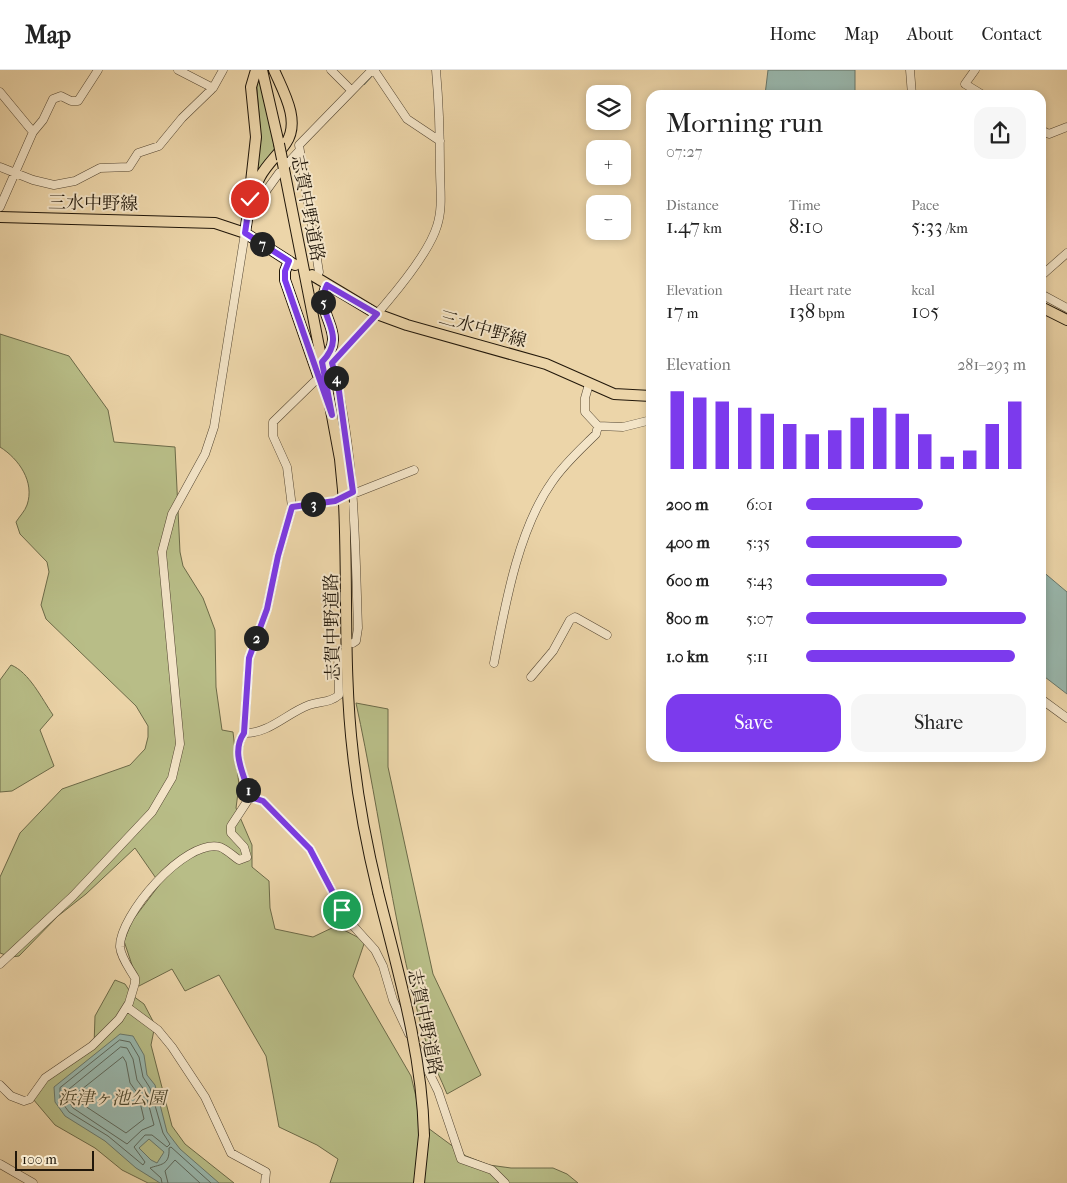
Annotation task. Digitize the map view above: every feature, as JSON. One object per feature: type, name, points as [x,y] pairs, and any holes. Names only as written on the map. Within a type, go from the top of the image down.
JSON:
[{"type":"main road","points":[[245,233],[256,137],[251,88],[256,70]]},
{"type":"main road","name":"志賀中野道路","points":[[262,70],[285,162],[327,364],[332,415],[348,491],[344,503],[352,752],[367,850],[418,1060],[422,1088],[424,1135],[419,1183]]},
{"type":"main road","points":[[250,199],[260,176],[285,144],[291,132],[290,111],[274,70]]},
{"type":"main road","name":"三水中野線","points":[[0,217],[215,223],[245,233],[292,263],[285,271],[285,280],[332,415]]},
{"type":"main road","name":"三水中野線","points":[[314,277],[377,314],[407,325],[546,364],[614,394],[646,396]]},
{"type":"main road","points":[[327,285],[322,300],[334,340],[327,364]]},
{"type":"main road","points":[[1046,310],[1067,320]]},
{"type":"street","points":[[0,207],[33,132],[43,120],[53,98],[61,96],[71,101],[78,101],[98,70]]},
{"type":"street","points":[[178,70],[213,88]]},
{"type":"street","points":[[0,167],[45,184],[54,185],[75,181],[100,168],[129,167],[138,154],[158,146],[182,118],[213,88],[224,70]]},
{"type":"street","points":[[331,70],[351,90]]},
{"type":"street","points":[[314,277],[319,272],[299,150],[300,142],[373,70],[407,119],[440,141]]},
{"type":"street","points":[[354,643],[358,628],[338,384],[327,364],[377,314],[415,266],[437,228],[441,211],[440,115],[436,70]]},
{"type":"street","points":[[910,70],[912,90]]},
{"type":"street","points":[[975,70],[966,84],[976,90]]},
{"type":"street","points":[[0,92],[33,132]]},
{"type":"street","points":[[1046,132],[1049,134],[1067,128]]},
{"type":"street","points":[[285,162],[299,150]]},
{"type":"street","points":[[250,199],[261,198],[279,173]]},
{"type":"street","points":[[0,964],[73,896],[152,812],[172,778],[180,736],[162,552],[172,514],[206,454],[214,427],[245,233]]},
{"type":"street","points":[[1046,272],[1067,253]]},
{"type":"street","points":[[1046,297],[1067,308]]},
{"type":"street","points":[[0,1085],[11,1096],[24,1101],[30,1099],[45,1078],[92,1046],[127,1007],[136,983],[122,953],[121,941],[124,925],[158,880],[179,860],[207,848],[220,847],[239,860],[247,857],[244,847],[232,835],[231,826],[250,797],[237,752],[238,741],[244,733],[249,658],[267,609],[278,556],[292,507],[287,467],[273,436],[273,422],[314,382]]},
{"type":"street","points":[[588,384],[585,412],[598,426],[623,427],[646,421]]},
{"type":"street","points":[[494,663],[512,574],[532,520],[552,481],[596,434],[598,426]]},
{"type":"street","points":[[292,507],[335,501],[348,491],[414,470]]},
{"type":"street","points":[[531,677],[553,651],[570,620],[576,617],[607,635]]},
{"type":"street","points":[[244,733],[256,733],[309,705],[334,700],[338,695],[338,651]]},
{"type":"street","points":[[1046,703],[1067,718]]},
{"type":"street","points":[[250,797],[263,801],[310,849],[348,919],[372,944],[384,966],[400,1016],[438,1091],[461,1159],[492,1170],[505,1183]]},
{"type":"street","points":[[127,1007],[158,1030],[172,1047],[205,1097],[232,1154],[266,1172],[265,1183]]},
{"type":"street","points":[[0,1164],[33,1183]]},
{"type":"green space","points":[[258,74],[276,151],[253,183],[261,139],[256,77]]},
{"type":"green space","points":[[0,334],[69,356],[108,410],[114,442],[175,447],[180,552],[183,566],[203,598],[215,630],[216,687],[222,730],[233,732],[239,785],[236,808],[252,845],[252,867],[269,881],[270,908],[275,929],[313,937],[336,926],[365,941],[353,976],[411,1076],[417,1101],[428,1128],[466,1156],[489,1165],[511,1168],[553,1168],[567,1174],[578,1183],[330,1183],[338,1159],[317,1145],[279,1127],[266,1056],[219,975],[185,991],[172,969],[139,986],[124,941],[132,921],[160,884],[135,848],[86,894],[58,916],[19,956],[11,957],[0,953],[0,877],[20,833],[62,789],[130,765],[145,749],[148,726],[136,706],[46,619],[41,605],[49,572],[47,562],[20,534],[16,522],[27,505],[29,488],[27,480],[19,465],[0,447]]},
{"type":"green space","points":[[11,665],[24,674],[40,694],[53,715],[40,730],[54,766],[12,791],[0,792],[0,680]]},
{"type":"green space","points":[[356,703],[388,709],[388,767],[433,974],[481,1075],[447,1094],[428,1049],[416,1006],[397,920]]},
{"type":"green space","name":"浜津ヶ池公園","points":[[115,980],[125,984],[133,996],[144,1004],[155,1025],[151,1045],[172,1126],[185,1144],[234,1183],[148,1183],[122,1170],[95,1148],[55,1125],[33,1099],[46,1079],[94,1046],[95,1016]]},
{"type":"water","points":[[768,70],[855,70],[855,90],[766,90]]},
{"type":"water","points":[[1046,574],[1067,592],[1067,694],[1046,678]]},
{"type":"water","name":"浜津ヶ池公園","points":[[120,1034],[133,1036],[144,1055],[147,1075],[155,1085],[167,1132],[180,1149],[219,1183],[160,1183],[136,1168],[105,1141],[65,1116],[55,1102],[54,1087]],"holes":[[[149,1139],[164,1152],[157,1163],[151,1160],[139,1148]]]},
{"type":"waterway","points":[[364,84],[374,73]]},
{"type":"route","points":[[250,199],[245,233],[289,261],[285,271],[285,280],[332,415],[322,362],[328,356],[334,340],[322,300],[327,285],[377,314],[332,363],[338,384],[353,492],[335,501],[292,507],[278,556],[267,609],[249,658],[244,733],[238,741],[237,752],[250,797],[263,801],[310,849],[342,910]]}]
